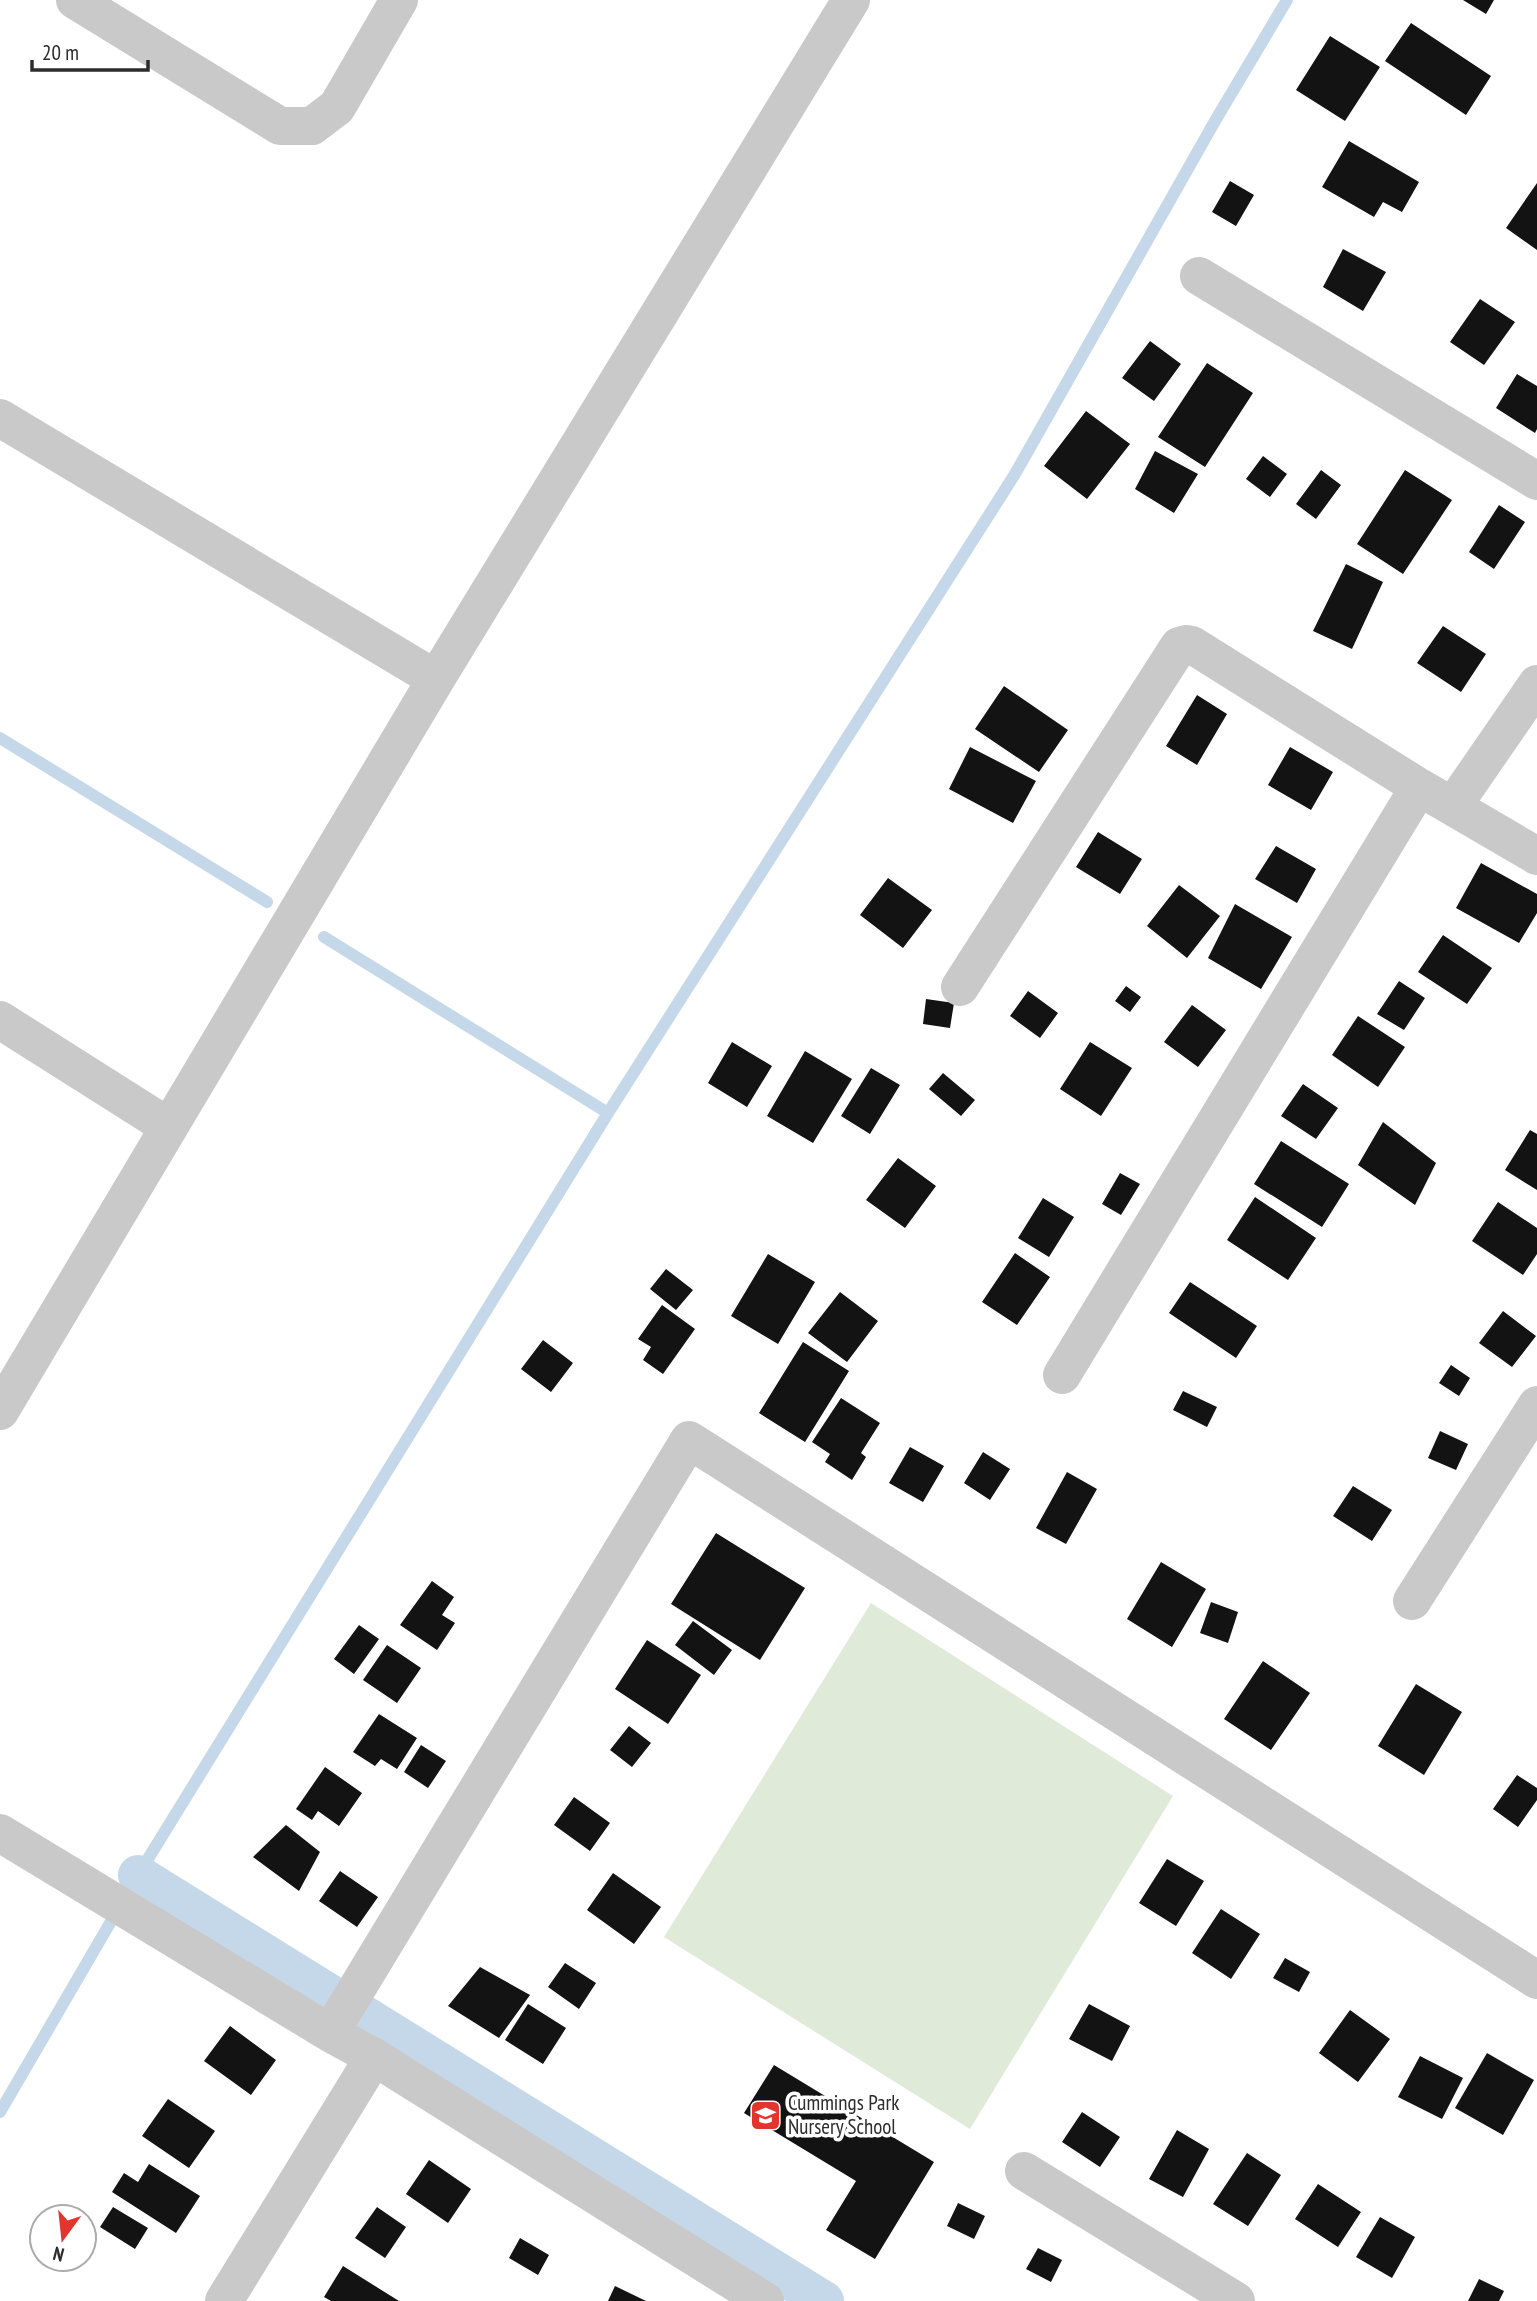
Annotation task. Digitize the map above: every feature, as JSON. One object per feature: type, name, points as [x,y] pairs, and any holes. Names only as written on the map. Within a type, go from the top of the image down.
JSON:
[{"type":"street","points":[[75,0],[280,126],[312,125],[337,107],[399,0]]},
{"type":"street","points":[[0,1411],[436,680],[851,0]]},
{"type":"street","points":[[1199,276],[1537,481]]},
{"type":"street","points":[[0,418],[436,680]]},
{"type":"street","points":[[960,987],[1179,646],[1186,644],[1192,645],[1537,856]]},
{"type":"street","points":[[1453,806],[1537,684]]},
{"type":"street","points":[[1062,1375],[1419,786]]},
{"type":"street","points":[[0,1020],[169,1127]]},
{"type":"street","points":[[1412,1601],[1537,1405]]},
{"type":"street","points":[[330,2033],[689,1440],[1537,1980]]},
{"type":"street","points":[[0,1833],[374,2057],[765,2301]]},
{"type":"street","points":[[224,2301],[374,2057]]},
{"type":"street","points":[[1024,2171],[1236,2301]]},
{"type":"green space","points":[[871,1603],[1173,1796],[970,2129],[664,1937]]},
{"type":"building","points":[[1463,0],[1494,0],[1486,14]]},
{"type":"building","points":[[1411,23],[1491,76],[1466,115],[1385,61]]},
{"type":"building","points":[[1330,36],[1380,67],[1345,121],[1296,90]]},
{"type":"building","points":[[1349,141],[1419,182],[1402,212],[1383,202],[1374,217],[1322,187]]},
{"type":"building","points":[[1230,181],[1254,195],[1236,226],[1212,212]]},
{"type":"building","points":[[1537,183],[1537,250],[1506,228]]},
{"type":"building","points":[[1343,249],[1386,272],[1363,311],[1323,287]]},
{"type":"building","points":[[1480,299],[1515,322],[1484,365],[1450,342]]},
{"type":"building","points":[[1150,341],[1181,364],[1154,401],[1122,378]]},
{"type":"building","points":[[1207,363],[1253,393],[1205,467],[1158,437]]},
{"type":"building","points":[[1517,374],[1537,386],[1535,433],[1496,408]]},
{"type":"building","points":[[1086,411],[1130,444],[1087,499],[1044,466]]},
{"type":"building","points":[[1155,451],[1198,474],[1174,513],[1135,489]]},
{"type":"building","points":[[1263,456],[1287,474],[1270,497],[1246,479]]},
{"type":"building","points":[[1321,470],[1341,485],[1316,519],[1296,504]]},
{"type":"building","points":[[1405,470],[1452,500],[1403,574],[1357,544]]},
{"type":"building","points":[[1499,505],[1525,522],[1494,569],[1469,552]]},
{"type":"building","points":[[1346,564],[1383,582],[1352,649],[1313,631]]},
{"type":"building","points":[[1443,626],[1486,654],[1461,692],[1417,663]]},
{"type":"building","points":[[1004,686],[1068,730],[1039,772],[975,729]]},
{"type":"building","points":[[1197,695],[1227,714],[1197,765],[1166,746]]},
{"type":"building","points":[[970,747],[1036,781],[1013,823],[949,789]]},
{"type":"building","points":[[1290,747],[1333,772],[1311,810],[1268,785]]},
{"type":"building","points":[[1098,832],[1142,859],[1120,894],[1076,867]]},
{"type":"building","points":[[1276,846],[1316,869],[1297,903],[1255,879]]},
{"type":"building","points":[[1481,863],[1537,894],[1537,913],[1519,943],[1456,908]]},
{"type":"building","points":[[888,878],[932,910],[903,948],[860,915]]},
{"type":"building","points":[[1179,885],[1220,916],[1187,958],[1147,926]]},
{"type":"building","points":[[1235,904],[1292,937],[1261,989],[1208,958]]},
{"type":"building","points":[[1443,935],[1492,968],[1467,1004],[1418,972]]},
{"type":"building","points":[[1399,981],[1425,998],[1404,1030],[1377,1014]]},
{"type":"building","points":[[1126,986],[1141,997],[1130,1012],[1115,1001]]},
{"type":"building","points":[[1028,991],[1058,1013],[1040,1038],[1010,1016]]},
{"type":"building","points":[[926,999],[954,1003],[950,1028],[923,1024]]},
{"type":"building","points":[[1192,1005],[1226,1030],[1198,1067],[1164,1042]]},
{"type":"building","points":[[1358,1016],[1405,1047],[1378,1087],[1332,1055]]},
{"type":"building","points":[[732,1042],[772,1066],[747,1107],[708,1083]]},
{"type":"building","points":[[1090,1042],[1132,1068],[1101,1116],[1060,1089]]},
{"type":"building","points":[[805,1051],[852,1079],[813,1143],[767,1116]]},
{"type":"building","points":[[871,1068],[900,1085],[870,1134],[841,1116]]},
{"type":"building","points":[[943,1073],[975,1100],[961,1116],[929,1089]]},
{"type":"building","points":[[1303,1084],[1338,1108],[1316,1139],[1281,1116]]},
{"type":"building","points":[[1383,1122],[1436,1163],[1415,1205],[1358,1165]]},
{"type":"building","points":[[1530,1130],[1537,1134],[1537,1190],[1505,1170]]},
{"type":"building","points":[[1281,1141],[1349,1184],[1322,1227],[1254,1184]]},
{"type":"building","points":[[898,1158],[936,1186],[905,1228],[866,1200]]},
{"type":"building","points":[[1120,1173],[1140,1184],[1121,1215],[1102,1204]]},
{"type":"building","points":[[1255,1197],[1316,1238],[1288,1280],[1227,1240]]},
{"type":"building","points":[[1043,1198],[1074,1217],[1049,1257],[1018,1238]]},
{"type":"building","points":[[1498,1202],[1537,1228],[1537,1254],[1523,1275],[1472,1241]]},
{"type":"building","points":[[1015,1253],[1050,1277],[1017,1325],[982,1302]]},
{"type":"building","points":[[768,1254],[815,1282],[778,1344],[731,1316]]},
{"type":"building","points":[[666,1269],[693,1290],[676,1310],[650,1289]]},
{"type":"building","points":[[1190,1282],[1257,1326],[1236,1358],[1169,1313]]},
{"type":"building","points":[[840,1292],[878,1321],[847,1362],[808,1333]]},
{"type":"building","points":[[662,1305],[695,1329],[663,1374],[643,1360],[651,1347],[638,1339]]},
{"type":"building","points":[[1503,1311],[1536,1336],[1512,1367],[1479,1343]]},
{"type":"building","points":[[543,1340],[573,1363],[551,1392],[521,1369]]},
{"type":"building","points":[[803,1342],[849,1371],[805,1442],[759,1413]]},
{"type":"building","points":[[1451,1365],[1470,1378],[1459,1396],[1439,1383]]},
{"type":"building","points":[[1183,1391],[1217,1407],[1207,1427],[1173,1410]]},
{"type":"building","points":[[841,1398],[880,1423],[861,1453],[866,1457],[852,1480],[825,1462],[830,1454],[812,1442]]},
{"type":"building","points":[[1440,1431],[1468,1444],[1456,1470],[1428,1458]]},
{"type":"building","points":[[910,1447],[944,1466],[923,1502],[889,1483]]},
{"type":"building","points":[[983,1452],[1010,1469],[990,1500],[964,1483]]},
{"type":"building","points":[[1067,1472],[1097,1489],[1066,1544],[1036,1528]]},
{"type":"building","points":[[1353,1486],[1392,1510],[1372,1541],[1333,1516]]},
{"type":"building","points":[[716,1533],[805,1588],[760,1660],[671,1604]]},
{"type":"building","points":[[1161,1562],[1206,1589],[1172,1647],[1127,1619]]},
{"type":"building","points":[[432,1581],[454,1597],[442,1615],[455,1623],[437,1650],[400,1625]]},
{"type":"building","points":[[1211,1602],[1238,1612],[1228,1643],[1200,1633]]},
{"type":"building","points":[[693,1621],[732,1650],[714,1675],[675,1645]]},
{"type":"building","points":[[359,1625],[379,1639],[354,1674],[334,1659]]},
{"type":"building","points":[[647,1640],[701,1675],[668,1724],[615,1689]]},
{"type":"building","points":[[387,1645],[421,1668],[397,1703],[363,1680]]},
{"type":"building","points":[[1263,1661],[1310,1693],[1271,1750],[1224,1719]]},
{"type":"building","points":[[1416,1684],[1462,1712],[1424,1775],[1378,1746]]},
{"type":"building","points":[[379,1714],[417,1738],[397,1769],[381,1759],[375,1766],[353,1752]]},
{"type":"building","points":[[629,1726],[651,1743],[632,1767],[610,1750]]},
{"type":"building","points":[[421,1745],[446,1761],[428,1788],[404,1772]]},
{"type":"building","points":[[325,1767],[362,1793],[339,1826],[318,1811],[312,1820],[296,1809]]},
{"type":"building","points":[[1517,1775],[1537,1788],[1537,1800],[1518,1827],[1493,1809]]},
{"type":"building","points":[[574,1797],[610,1823],[590,1851],[554,1825]]},
{"type":"building","points":[[286,1825],[320,1852],[299,1891],[253,1857]]},
{"type":"building","points":[[1167,1859],[1204,1881],[1176,1926],[1139,1903]]},
{"type":"building","points":[[340,1871],[378,1897],[357,1927],[319,1901]]},
{"type":"building","points":[[613,1873],[661,1907],[634,1944],[587,1910]]},
{"type":"building","points":[[1221,1909],[1260,1934],[1231,1979],[1192,1953]]},
{"type":"building","points":[[1285,1958],[1310,1972],[1299,1992],[1273,1978]]},
{"type":"building","points":[[565,1963],[596,1983],[579,2009],[548,1987]]},
{"type":"building","points":[[480,1967],[530,1995],[499,2038],[448,2006]]},
{"type":"building","points":[[528,2004],[566,2028],[543,2064],[505,2040]]},
{"type":"building","points":[[1089,2004],[1130,2026],[1112,2061],[1069,2039]]},
{"type":"building","points":[[1350,2010],[1390,2039],[1358,2082],[1319,2053]]},
{"type":"building","points":[[230,2026],[276,2060],[251,2095],[204,2061]]},
{"type":"building","points":[[1487,2053],[1534,2080],[1503,2135],[1455,2108]]},
{"type":"building","points":[[1420,2056],[1463,2078],[1442,2119],[1398,2097]]},
{"type":"building","points":[[774,2065],[934,2162],[875,2259],[826,2230],[856,2181],[744,2113]]},
{"type":"building","points":[[168,2099],[215,2131],[189,2168],[142,2136]]},
{"type":"building","points":[[1082,2112],[1120,2137],[1100,2167],[1062,2142]]},
{"type":"building","points":[[1177,2130],[1209,2149],[1183,2197],[1149,2179]]},
{"type":"building","points":[[1247,2153],[1281,2175],[1248,2226],[1213,2204]]},
{"type":"building","points":[[429,2160],[471,2189],[448,2223],[406,2194]]},
{"type":"building","points":[[149,2164],[200,2196],[176,2233],[112,2192],[124,2173],[138,2182]]},
{"type":"building","points":[[1318,2184],[1361,2212],[1338,2247],[1295,2219]]},
{"type":"building","points":[[958,2203],[985,2216],[974,2239],[947,2226]]},
{"type":"building","points":[[113,2207],[148,2228],[135,2249],[100,2227]]},
{"type":"building","points":[[377,2207],[406,2227],[385,2258],[355,2238]]},
{"type":"building","points":[[1380,2217],[1415,2237],[1392,2278],[1356,2257]]},
{"type":"building","points":[[520,2238],[549,2255],[538,2275],[509,2258]]},
{"type":"building","points":[[1038,2248],[1062,2260],[1051,2282],[1026,2269]]},
{"type":"building","points":[[343,2266],[399,2301],[331,2301],[324,2297]]},
{"type":"building","points":[[1479,2279],[1504,2291],[1499,2301],[1468,2301]]},
{"type":"building","points":[[615,2286],[646,2301],[608,2301]]},
{"type":"waterway","points":[[0,2112],[138,1875],[608,1113],[1015,474],[1215,121],[1287,0]]},
{"type":"waterway","points":[[0,738],[267,902]]},
{"type":"waterway","points":[[324,937],[608,1113]]},
{"type":"waterway","points":[[138,1875],[824,2301]]},
{"type":"place","name":"Cummings Park Nursery School","points":[[765,2115]]}]
